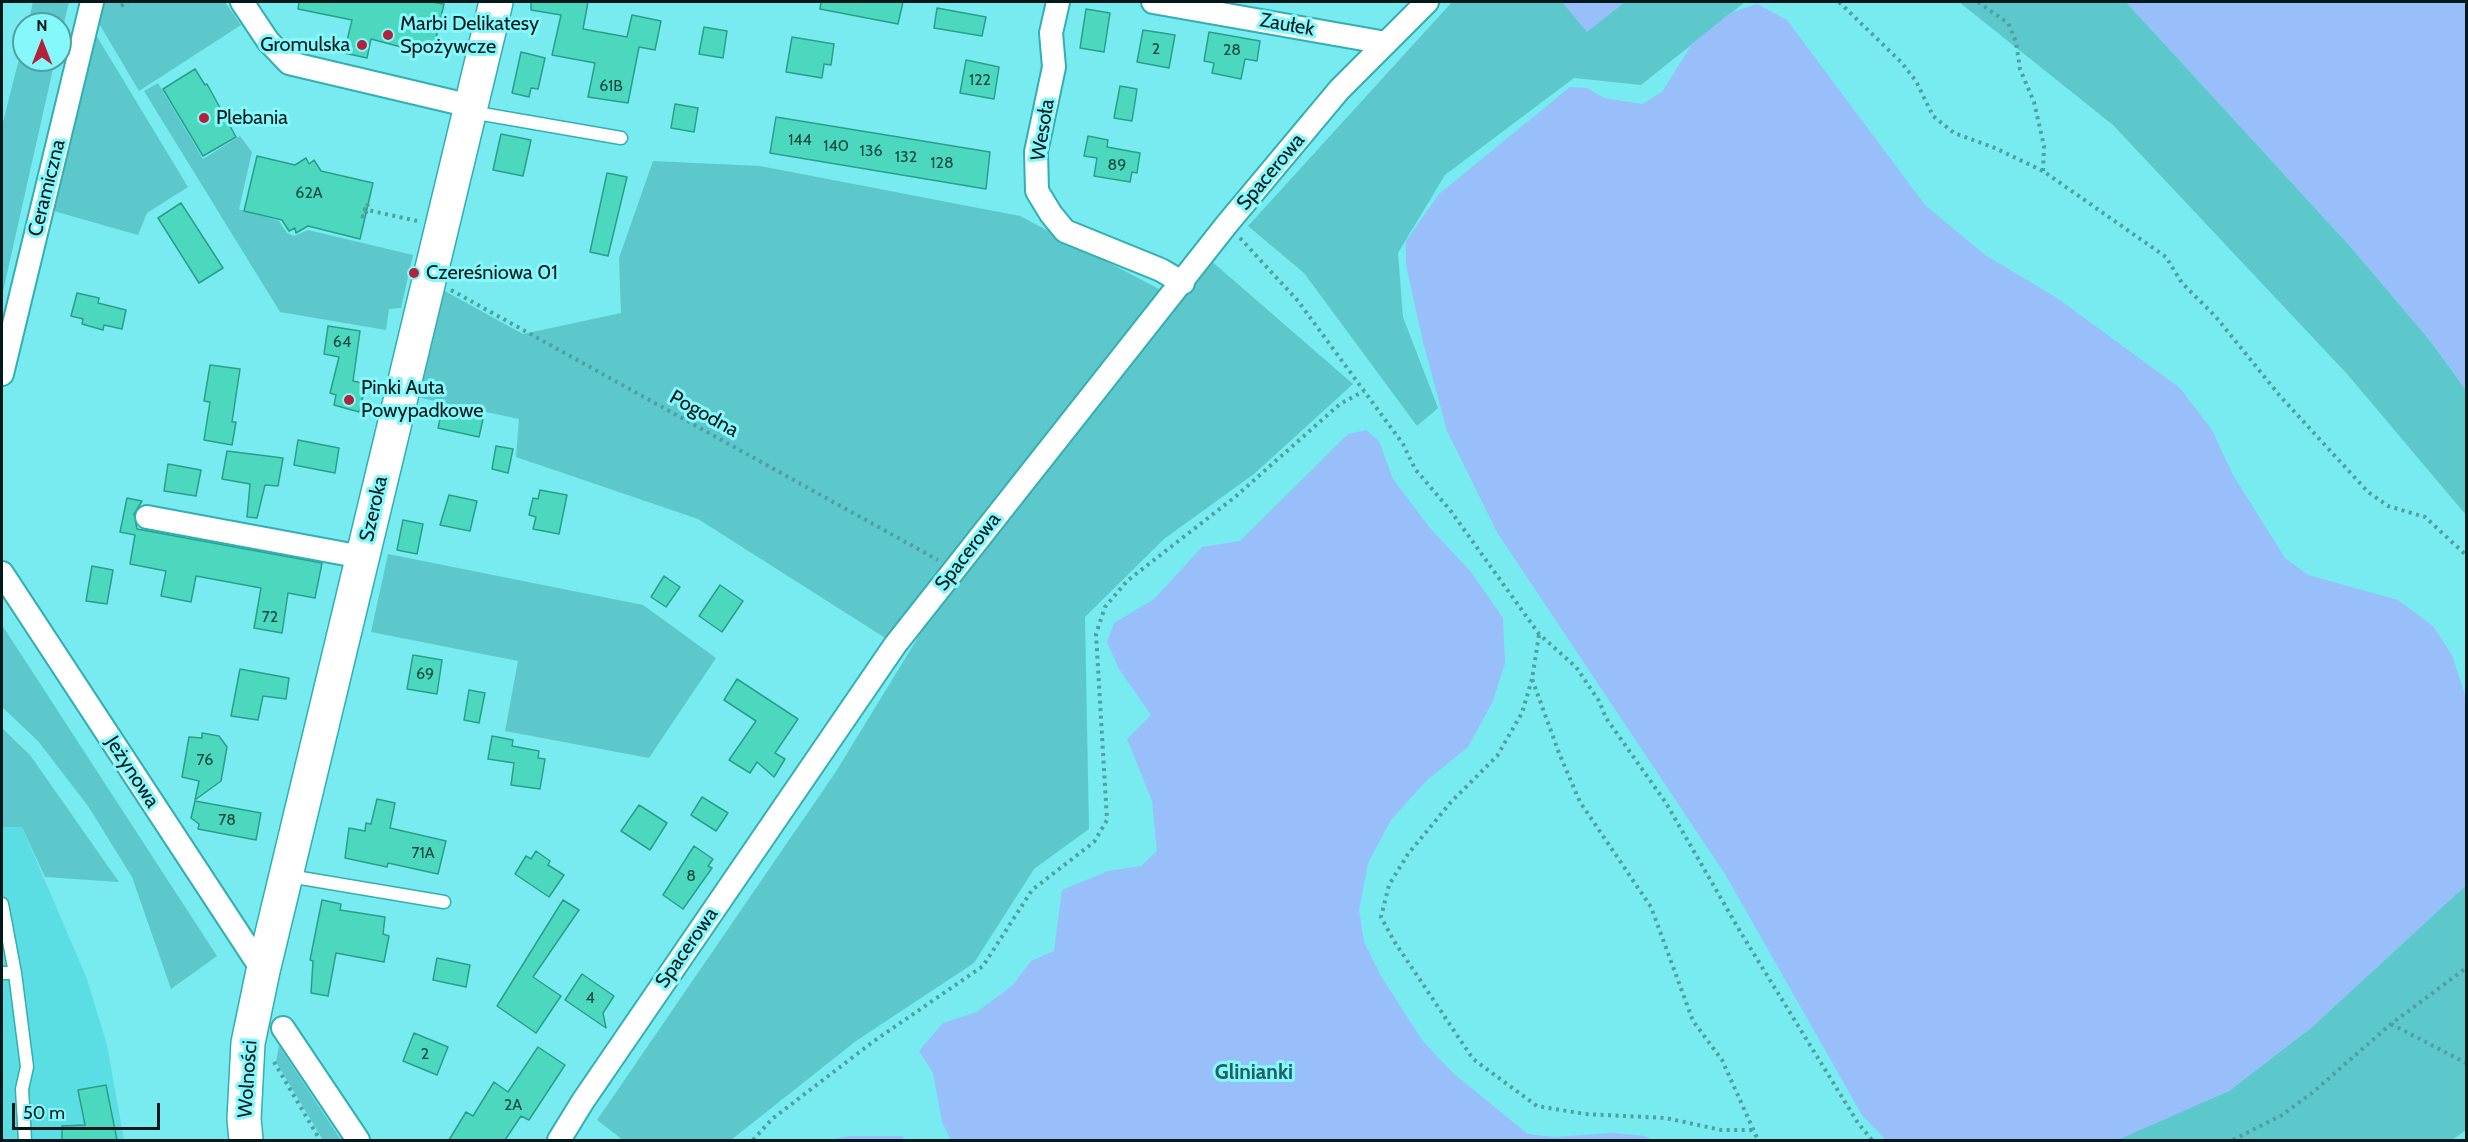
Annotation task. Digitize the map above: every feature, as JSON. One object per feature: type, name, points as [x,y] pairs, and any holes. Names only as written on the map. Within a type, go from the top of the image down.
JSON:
[{"type":"street","name":"Ceramiczna","points":[[2,374],[92,2]]},
{"type":"street","points":[[242,2],[268,41],[289,63],[470,109]]},
{"type":"street","name":"Szeroka","points":[[268,1022],[263,971],[496,2]]},
{"type":"street","name":"Wesoła","points":[[1058,2],[1051,33],[1054,67],[1036,152],[1037,191],[1050,214],[1065,231],[1161,270],[1183,283]]},
{"type":"street","name":"Zaułek","points":[[1153,2],[1386,43]]},
{"type":"street","name":"Spacerowa","points":[[559,1140],[583,1101],[895,645],[1183,283],[1227,224],[1339,90],[1427,2]]},
{"type":"street","points":[[147,517],[362,557]]},
{"type":"street","name":"Jeżynowa","points":[[2,573],[263,971]]},
{"type":"street","points":[[268,1022],[358,1140]]},
{"type":"street","name":"Wolności","points":[[246,1140],[245,1082],[268,1022]]},
{"type":"lane","points":[[470,109],[621,138]]},
{"type":"lane","points":[[286,875],[444,902]]},
{"type":"lane","points":[[2,904],[15,973],[27,1067],[22,1089],[25,1140]]},
{"type":"lane","points":[[2,974],[15,973]]},
{"type":"path","points":[[121,6],[128,2]]},
{"type":"path","points":[[1839,2],[1901,62],[1916,81],[1933,116],[1954,133],[1995,148],[2043,171],[2166,256],[2182,283],[2216,317],[2280,396],[2368,492],[2388,506],[2424,517],[2466,555]]},
{"type":"path","points":[[1978,2],[2008,23],[2016,42],[2020,69],[2034,102],[2044,146],[2043,171]]},
{"type":"path","points":[[361,216],[364,217],[368,203],[364,202]]},
{"type":"path","points":[[365,209],[424,222]]},
{"type":"path","points":[[1227,224],[1298,301],[1403,444],[1415,469],[1450,510],[1539,634],[1576,667],[1599,701],[1606,718],[1666,803],[1741,933],[1858,1123],[1872,1140]]},
{"type":"path","name":"Pogodna","points":[[440,285],[954,570]]},
{"type":"path","points":[[753,1140],[772,1119],[874,1041],[984,966],[1032,890],[1094,842],[1107,820],[1096,634],[1105,607],[1127,581],[1235,497],[1340,404],[1364,391]]},
{"type":"path","points":[[1539,634],[1532,679],[1522,713],[1497,756],[1451,802],[1408,854],[1389,885],[1381,917],[1394,941],[1473,1059],[1537,1106],[1585,1114],[1666,1118],[1721,1130],[1753,1130]]},
{"type":"path","points":[[1532,679],[1580,802],[1651,906],[1693,1021],[1722,1060],[1758,1140]]},
{"type":"path","points":[[2233,1140],[2282,1115],[2312,1093],[2391,1024],[2466,968]]},
{"type":"path","points":[[2391,1024],[2466,1063]]},
{"type":"path","points":[[272,1058],[320,1140]]},
{"type":"shaded area","points":[[33,2],[69,2],[67,12],[31,12]]},
{"type":"shaded area","points":[[101,2],[225,2],[241,25],[139,91],[97,20]]},
{"type":"shaded area","points":[[1452,2],[1745,2],[1641,85],[1574,78],[1445,175],[1398,253],[1403,317],[1438,408],[1417,426],[1304,273],[1248,226]]},
{"type":"shaded area","points":[[1562,2],[1625,2],[1587,32]]},
{"type":"shaded area","points":[[1959,2],[2126,2],[2349,245],[2428,338],[2466,390],[2466,515],[2348,375],[2113,125]]},
{"type":"shaded area","points":[[2126,2],[2466,2],[2466,390],[2428,338],[2349,245]]},
{"type":"shaded area","points":[[1757,4],[1787,20],[1925,205],[1985,255],[2057,298],[2180,388],[2212,430],[2233,475],[2285,558],[2308,575],[2398,600],[2433,626],[2452,655],[2466,698],[2466,885],[2312,1027],[2229,1091],[2120,1139],[1886,1140],[1862,1115],[1725,874],[1498,534],[1447,431],[1423,342],[1406,265],[1406,241],[1439,194],[1570,87],[1587,88],[1604,98],[1642,104],[1662,92],[1692,44],[1730,13]]},
{"type":"shaded area","points":[[93,30],[188,187],[147,213],[138,235],[50,210]]},
{"type":"shaded area","points":[[16,72],[52,72],[2,296],[2,126]]},
{"type":"shaded area","points":[[158,83],[203,159],[240,136],[252,152],[239,209],[279,221],[287,233],[294,236],[308,230],[413,255],[401,308],[389,309],[386,330],[280,312],[144,91]]},
{"type":"shaded area","points":[[653,161],[760,166],[1020,216],[1159,289],[1141,322],[890,641],[698,519],[516,457],[519,419],[417,397],[443,290],[523,334],[621,313],[619,258]]},
{"type":"shaded area","points":[[1209,259],[1353,384],[1254,474],[1164,539],[1085,617],[1089,829],[1034,869],[974,963],[856,1041],[731,1140],[623,1140],[597,1120],[835,773],[944,595]]},
{"type":"shaded area","points":[[1366,430],[1379,441],[1393,479],[1430,528],[1471,572],[1503,618],[1505,663],[1493,701],[1468,747],[1427,780],[1391,820],[1368,863],[1359,910],[1364,942],[1381,976],[1422,1040],[1454,1074],[1528,1134],[1554,1137],[1613,1133],[1645,1136],[1652,1140],[951,1140],[942,1122],[933,1073],[919,1051],[943,1023],[977,1012],[1013,985],[1031,961],[1054,951],[1062,890],[1108,871],[1141,866],[1157,851],[1152,801],[1127,739],[1151,715],[1119,669],[1107,642],[1114,623],[1154,599],[1202,547],[1240,541],[1348,434]]},
{"type":"shaded area","points":[[388,554],[643,605],[716,658],[649,758],[505,731],[518,661],[371,632]]},
{"type":"shaded area","points":[[2,625],[217,956],[171,989],[132,877],[88,806],[38,741],[2,707]]},
{"type":"shaded area","points":[[2,728],[30,755],[119,882],[45,877],[22,827],[2,827]]},
{"type":"shaded area","points":[[2,827],[22,827],[87,979],[107,1045],[124,1140],[2,1140]]},
{"type":"shaded area","points":[[2466,885],[2466,1130],[2452,1140],[2113,1140],[2229,1091],[2312,1027]]},
{"type":"shaded area","points":[[279,1046],[341,1140],[323,1140],[276,1062]]},
{"type":"shaded area","points":[[849,1136],[903,1136],[904,1140],[829,1140]]},
{"type":"building","points":[[299,2],[431,2],[444,4],[433,51],[401,44],[401,47],[371,39],[367,58],[344,53],[352,20],[298,9]]},
{"type":"building","points":[[531,2],[588,2],[583,29],[627,37],[632,15],[661,21],[655,50],[639,47],[628,103],[588,97],[595,63],[552,55],[561,15],[531,10]]},
{"type":"building","points":[[821,2],[903,2],[898,24],[820,9]]},
{"type":"building","points":[[937,8],[986,17],[982,36],[934,28]]},
{"type":"building","points":[[1086,9],[1110,13],[1104,52],[1080,48]]},
{"type":"building","points":[[704,27],[727,31],[723,58],[699,54]]},
{"type":"building","points":[[1143,30],[1175,35],[1169,68],[1137,62]]},
{"type":"building","points":[[1209,32],[1260,41],[1257,61],[1245,59],[1241,79],[1212,73],[1214,63],[1204,61]]},
{"type":"building","points":[[792,37],[834,44],[831,65],[824,64],[822,78],[786,72]]},
{"type":"building","points":[[521,52],[545,58],[538,89],[531,88],[529,97],[512,93]]},
{"type":"building","points":[[966,60],[999,67],[994,99],[960,93]]},
{"type":"building","name":"Plebania","points":[[195,69],[205,85],[207,84],[236,137],[203,156],[163,89]]},
{"type":"building","points":[[1120,86],[1137,89],[1132,121],[1114,118]]},
{"type":"building","points":[[675,104],[698,108],[694,132],[671,128]]},
{"type":"building","points":[[776,117],[990,152],[986,189],[770,153]]},
{"type":"building","points":[[501,134],[531,140],[523,176],[493,170]]},
{"type":"building","points":[[1088,136],[1108,140],[1107,147],[1140,153],[1137,173],[1132,172],[1130,182],[1094,176],[1097,158],[1084,156]]},
{"type":"building","points":[[257,156],[295,165],[306,158],[309,164],[314,160],[321,171],[373,183],[360,239],[308,226],[296,233],[295,228],[289,231],[282,220],[244,211]]},
{"type":"building","points":[[607,173],[627,177],[608,256],[590,252]]},
{"type":"building","points":[[181,203],[223,268],[199,283],[158,218]]},
{"type":"building","points":[[77,293],[99,298],[98,303],[126,310],[122,329],[104,325],[103,330],[82,324],[83,319],[71,316]]},
{"type":"building","points":[[328,326],[360,331],[353,381],[366,384],[359,412],[334,405],[336,395],[330,393],[339,357],[324,354]]},
{"type":"building","points":[[210,365],[240,369],[232,422],[236,422],[232,445],[204,440],[210,402],[204,401]]},
{"type":"building","points":[[442,411],[483,419],[479,437],[438,428]]},
{"type":"building","points":[[298,440],[339,448],[335,473],[294,465]]},
{"type":"building","points":[[496,446],[513,449],[508,473],[492,469]]},
{"type":"building","points":[[227,451],[283,458],[278,486],[265,485],[257,518],[247,517],[250,484],[222,479]]},
{"type":"building","points":[[168,464],[201,470],[196,496],[164,491]]},
{"type":"building","points":[[540,490],[567,495],[559,534],[533,529],[536,517],[529,515],[533,498],[538,499]]},
{"type":"building","points":[[449,495],[477,501],[470,531],[440,525]]},
{"type":"building","points":[[127,498],[142,501],[134,514],[137,529],[322,563],[315,598],[288,593],[282,633],[254,628],[261,588],[196,576],[191,602],[161,596],[166,571],[130,564],[135,535],[120,532]]},
{"type":"building","points":[[403,520],[423,524],[417,554],[397,550]]},
{"type":"building","points":[[92,566],[113,570],[107,604],[86,601]]},
{"type":"building","points":[[664,576],[680,587],[666,607],[651,597]]},
{"type":"building","points":[[720,585],[743,601],[722,632],[699,616]]},
{"type":"building","points":[[413,655],[442,660],[437,694],[407,689]]},
{"type":"building","points":[[240,669],[289,678],[286,699],[263,696],[258,720],[231,716]]},
{"type":"building","points":[[737,679],[798,719],[775,753],[785,759],[774,777],[757,762],[750,773],[729,760],[756,721],[724,700]]},
{"type":"building","points":[[469,690],[485,693],[479,723],[464,720]]},
{"type":"building","points":[[202,733],[219,736],[227,747],[221,781],[195,800],[199,781],[182,777],[189,737],[202,738]]},
{"type":"building","points":[[492,736],[513,740],[512,746],[539,751],[538,758],[545,759],[540,789],[511,785],[514,763],[488,759]]},
{"type":"building","points":[[702,797],[728,813],[716,831],[691,815]]},
{"type":"building","points":[[377,799],[395,803],[390,828],[446,841],[438,874],[388,863],[387,867],[345,858],[349,828],[365,831],[366,823],[371,824]]},
{"type":"building","points":[[195,801],[261,813],[256,840],[198,829],[199,824],[191,818]]},
{"type":"building","points":[[639,805],[667,823],[650,850],[621,831]]},
{"type":"building","points":[[694,846],[713,859],[708,866],[712,868],[683,909],[663,895]]},
{"type":"building","points":[[536,851],[550,861],[548,865],[564,875],[549,897],[515,874],[526,856],[531,859]]},
{"type":"building","points":[[322,900],[341,904],[340,910],[385,917],[383,934],[389,936],[384,962],[336,953],[328,996],[311,993],[313,961],[310,960]]},
{"type":"building","points":[[563,900],[579,910],[533,977],[561,996],[536,1033],[497,1006]]},
{"type":"building","points":[[437,958],[470,965],[466,987],[433,980]]},
{"type":"building","points":[[582,974],[614,996],[603,1013],[606,1028],[565,1000]]},
{"type":"building","points":[[414,1033],[448,1047],[437,1075],[403,1061]]},
{"type":"building","points":[[538,1047],[565,1065],[529,1120],[521,1116],[505,1140],[449,1140],[466,1112],[473,1116],[494,1082],[508,1092]]},
{"type":"building","points":[[106,1085],[117,1140],[62,1140],[62,1126],[85,1125],[78,1090]]},
{"type":"place","name":"Marbi Delikatesy Spożywcze","points":[[388,35]]},
{"type":"place","name":"Gromulska","points":[[362,45]]},
{"type":"place","name":"Plebania","points":[[204,118]]},
{"type":"place","name":"Czereśniowa 01","points":[[414,273]]},
{"type":"place","name":"Pinki Auta Powypadkowe","points":[[349,400]]},
{"type":"district","name":"Glinianki","points":[[1254,1073]]}]
